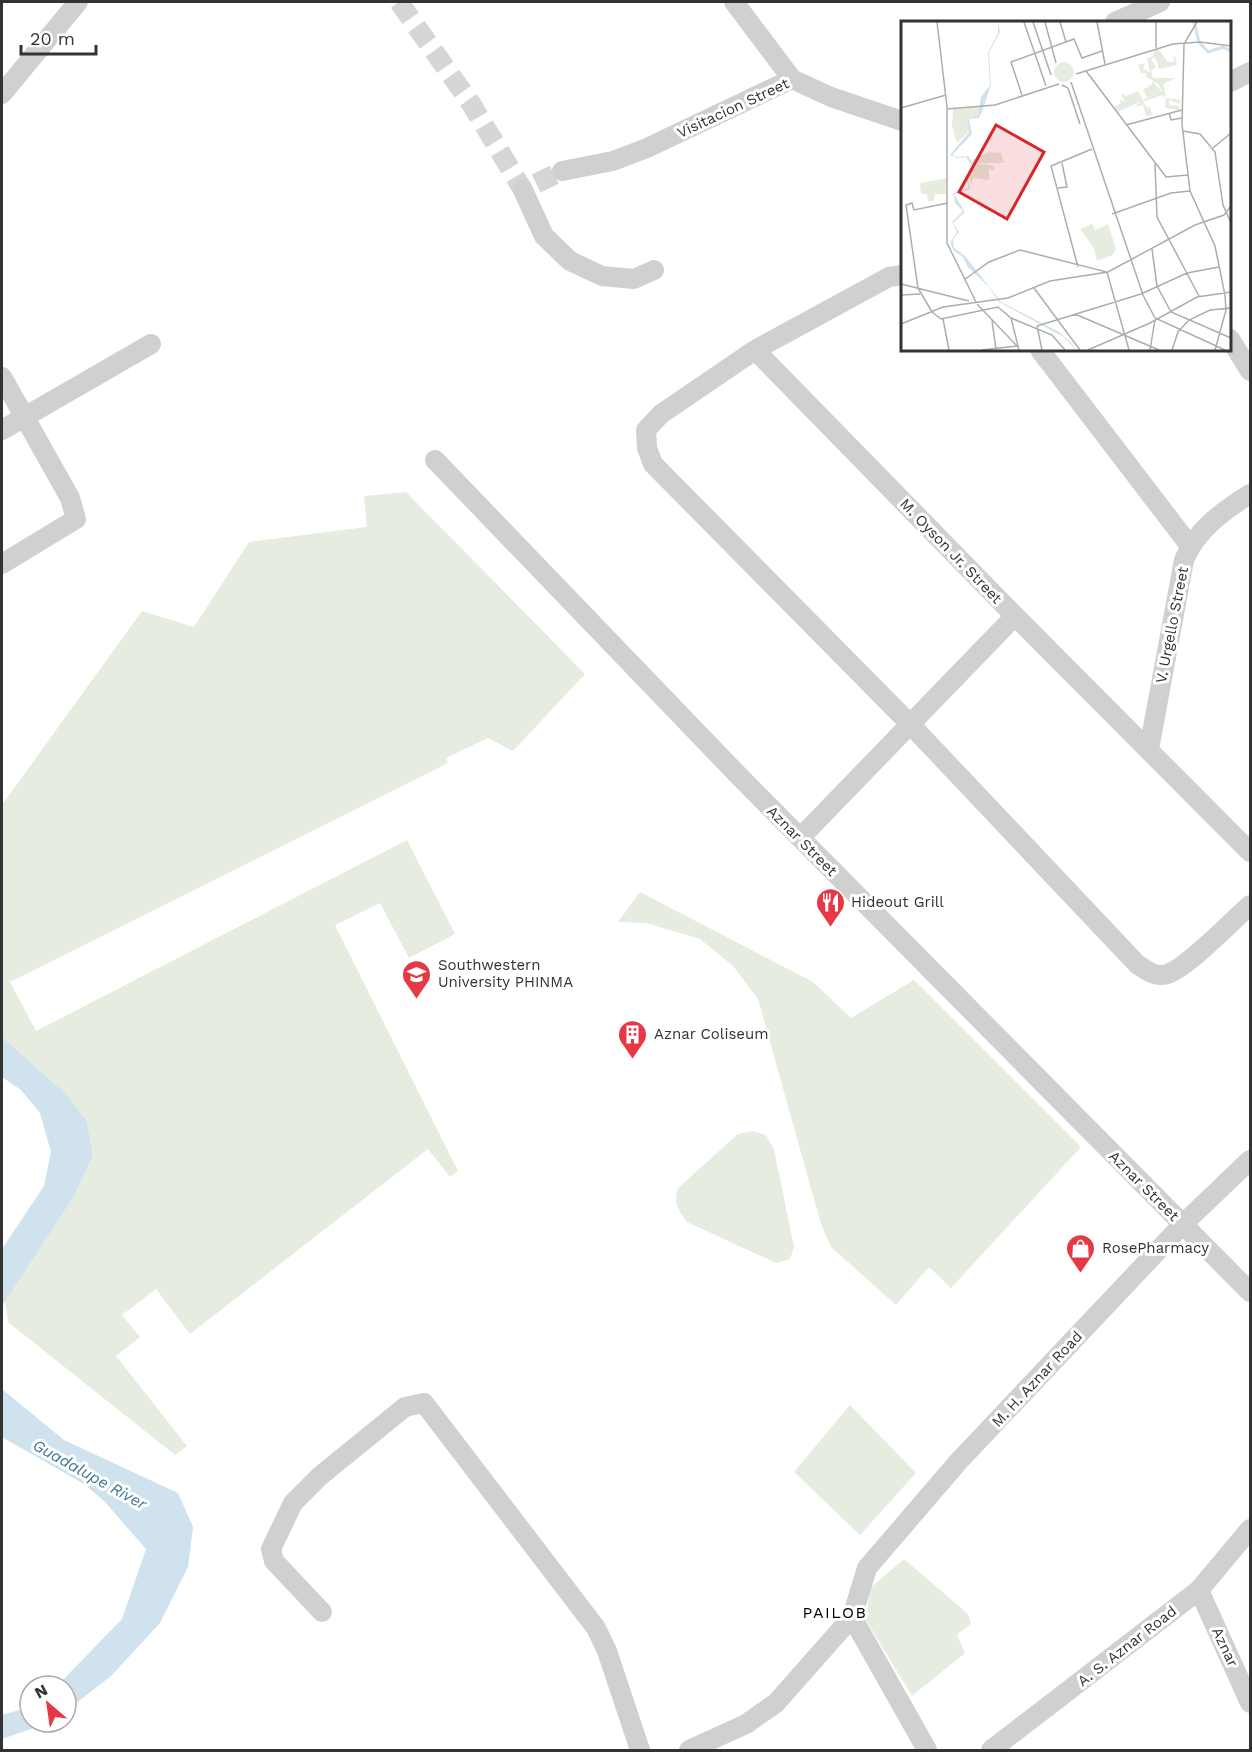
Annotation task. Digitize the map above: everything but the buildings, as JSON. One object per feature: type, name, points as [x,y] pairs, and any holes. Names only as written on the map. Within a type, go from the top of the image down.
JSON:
[{"type":"street","points":[[2,94],[78,2]]},
{"type":"street","points":[[734,2],[792,79]]},
{"type":"street","points":[[1117,21],[1160,2]]},
{"type":"street","points":[[1231,82],[1251,72]]},
{"type":"street","name":"Visitacion Street","points":[[562,171],[613,161],[647,148],[792,79],[831,97],[901,120]]},
{"type":"street","points":[[523,190],[544,236],[570,261],[602,276],[634,279],[654,270]]},
{"type":"street","points":[[901,275],[889,277],[755,350],[661,414],[646,430],[653,464],[909,723],[1137,964],[1153,974],[1167,974],[1182,965],[1251,905]]},
{"type":"street","points":[[1231,340],[1248,359]]},
{"type":"street","points":[[2,430],[151,344]]},
{"type":"street","name":"M. Oyson Jr. Street","points":[[755,350],[1015,616],[1251,852]]},
{"type":"street","points":[[1041,351],[1190,546]]},
{"type":"street","points":[[2,377],[70,498],[76,519],[2,564]]},
{"type":"street","name":"Aznar Street","points":[[435,460],[800,838],[1251,1292]]},
{"type":"street","name":"V. Urgello Street","points":[[1149,749],[1184,560],[1190,546],[1217,515],[1251,494]]},
{"type":"street","points":[[800,838],[1015,616]]},
{"type":"street","name":"M. H. Aznar Road","points":[[852,1617],[867,1568],[965,1455],[1183,1224],[1251,1160]]},
{"type":"street","points":[[322,1612],[274,1561],[270,1549],[293,1503],[320,1476],[405,1407],[424,1403],[596,1628],[607,1651],[640,1750]]},
{"type":"street","name":"A. S. Aznar Road","points":[[991,1750],[1199,1590],[1251,1529]]},
{"type":"street","name":"Aznar","points":[[1199,1590],[1251,1703]]},
{"type":"street","points":[[689,1750],[746,1724],[776,1703],[852,1617],[927,1750]]},
{"type":"shaded area","points":[[406,492],[585,674],[513,751],[488,738],[446,758],[448,763],[10,982],[36,1031],[407,840],[455,934],[409,958],[380,903],[335,925],[458,1171],[450,1177],[428,1149],[190,1334],[156,1289],[122,1315],[140,1337],[116,1356],[187,1446],[175,1455],[8,1322],[5,1300],[74,1196],[93,1156],[87,1121],[65,1093],[2,1037],[2,805],[142,611],[194,627],[249,542],[367,527],[364,496]]},
{"type":"shaded area","points":[[640,892],[813,982],[851,1018],[914,980],[1081,1147],[951,1288],[929,1267],[896,1305],[831,1247],[821,1224],[758,999],[733,966],[700,939],[646,923],[618,922]]},
{"type":"shaded area","points":[[753,1131],[766,1135],[774,1150],[794,1247],[790,1259],[776,1263],[687,1222],[676,1202],[678,1188],[738,1134]]},
{"type":"shaded area","points":[[850,1405],[916,1473],[860,1535],[794,1472]]},
{"type":"shaded area","points":[[904,1559],[968,1614],[971,1624],[957,1635],[965,1653],[912,1696],[866,1620],[870,1588]]},
{"type":"water","points":[[2,1037],[65,1093],[87,1121],[93,1156],[74,1196],[2,1306],[2,1249],[44,1186],[51,1152],[40,1113],[21,1090],[2,1077]]},
{"type":"water","name":"Guadalupe River","points":[[2,1389],[64,1440],[178,1493],[193,1527],[188,1567],[160,1623],[111,1676],[78,1702],[78,1674],[69,1674],[122,1619],[146,1549],[105,1502],[84,1484],[2,1437]]},
{"type":"water","points":[[18,1710],[18,1733],[2,1739],[2,1715]]},
{"type":"tunnel","points":[[399,2],[472,105],[523,190],[562,171]]},
{"type":"place","name":"Hideout Grill","points":[[830,928]]},
{"type":"place","name":"Southwestern University PHINMA","points":[[417,1000]]},
{"type":"place","name":"Aznar Coliseum","points":[[633,1060]]},
{"type":"place","name":"RosePharmacy","points":[[1081,1274]]},
{"type":"district","name":"PAILOB","points":[[835,1612]]}]
